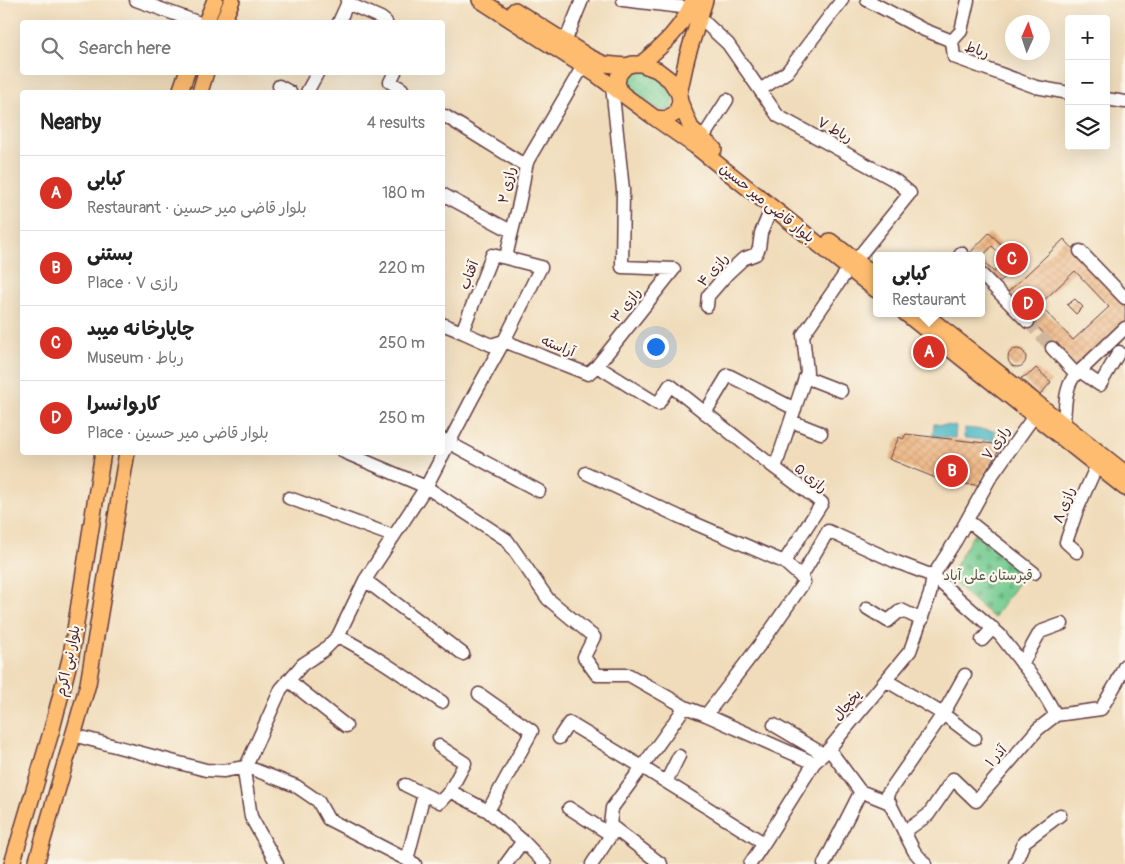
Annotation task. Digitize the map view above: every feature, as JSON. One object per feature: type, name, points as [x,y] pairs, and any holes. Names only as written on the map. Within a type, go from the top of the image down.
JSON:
[{"type":"main road","points":[[207,20],[215,0]]},
{"type":"main road","points":[[224,20],[232,0]]},
{"type":"main road","points":[[480,0],[582,66],[655,118],[666,119],[676,113],[680,98],[694,8]]},
{"type":"main road","points":[[499,0],[589,57],[604,64],[626,66],[641,64],[657,70],[670,80],[680,98]]},
{"type":"main road","points":[[641,64],[664,44],[694,8],[705,0]]},
{"type":"main road","points":[[616,89],[619,74],[626,66]]},
{"type":"main road","points":[[181,90],[186,75]]},
{"type":"main road","points":[[201,90],[205,75]]},
{"type":"main road","name":"بلوار قاضی میر حسین","points":[[680,98],[691,128],[702,139],[852,264],[873,287]]},
{"type":"main road","name":"بلوار قاضی میر حسین","points":[[655,118],[695,146],[772,208],[852,264],[873,274]]},
{"type":"main road","points":[[910,317],[1038,411],[1064,425],[1125,473]]},
{"type":"main road","points":[[928,317],[1125,488]]},
{"type":"main road","name":"بلوار نبی اکرم","points":[[12,864],[52,729],[71,655],[103,455]]},
{"type":"main road","name":"بلوار نبی اکرم","points":[[36,864],[88,684],[127,455]]},
{"type":"street","points":[[136,0],[191,20]]},
{"type":"street","points":[[565,42],[582,0]]},
{"type":"street","points":[[623,0],[694,8]]},
{"type":"street","points":[[760,90],[787,72],[842,0]]},
{"type":"street","name":"رباط","points":[[867,0],[922,29],[952,41],[954,58],[1036,87],[1065,92]]},
{"type":"street","points":[[952,41],[961,31],[968,0]]},
{"type":"street","points":[[340,20],[348,2],[384,20]]},
{"type":"street","name":"رباط ۷","points":[[694,8],[728,44],[778,116],[896,181],[910,193],[852,264]]},
{"type":"street","name":"رازی ۲","points":[[506,258],[526,166],[582,66]]},
{"type":"street","points":[[308,90],[316,75]]},
{"type":"street","points":[[394,75],[390,82],[402,89]]},
{"type":"street","points":[[279,86],[286,90]]},
{"type":"street","name":"رازی ۳","points":[[597,366],[674,269],[622,267],[623,190],[616,89]]},
{"type":"street","points":[[702,139],[727,100]]},
{"type":"street","points":[[1110,100],[1125,102]]},
{"type":"street","points":[[445,117],[526,166]]},
{"type":"street","points":[[445,196],[511,231]]},
{"type":"street","name":"رازی ۴","points":[[707,306],[708,296],[727,274],[744,259],[756,254],[759,248],[761,233],[772,208]]},
{"type":"street","points":[[1080,251],[1125,298]]},
{"type":"street","name":"آفتاب","points":[[462,332],[492,255],[506,258]]},
{"type":"street","points":[[506,258],[541,267],[504,341],[446,441],[539,491]]},
{"type":"street","name":"رازی ۵","points":[[784,562],[822,503],[775,468],[806,377],[803,335],[852,264]]},
{"type":"street","points":[[985,278],[1028,322]]},
{"type":"street","points":[[445,325],[491,345],[504,341]]},
{"type":"street","points":[[1064,425],[1068,388],[1078,373],[1125,328]]},
{"type":"street","name":"آراسته","points":[[504,341],[588,374],[597,366]]},
{"type":"street","points":[[1052,348],[1078,373],[1100,385],[1119,352]]},
{"type":"street","points":[[597,366],[658,404],[670,385],[775,468]]},
{"type":"street","points":[[705,413],[728,375],[821,433]]},
{"type":"street","points":[[806,377],[841,391]]},
{"type":"street","name":"رازی ۷","points":[[934,576],[990,478],[1038,411]]},
{"type":"street","points":[[351,455],[426,487],[507,540],[548,599],[594,637],[584,656],[597,675],[629,675],[685,707],[822,755]]},
{"type":"street","points":[[277,864],[251,817],[245,783],[245,767],[281,689],[303,664],[322,651],[338,636],[365,580],[426,487],[440,455]]},
{"type":"street","name":"رازی ۸","points":[[1076,552],[1066,542],[1077,510],[1097,465]]},
{"type":"street","points":[[586,473],[689,521],[784,562],[804,582],[768,634],[706,715]]},
{"type":"street","points":[[289,498],[394,536]]},
{"type":"street","points":[[967,520],[1034,573]]},
{"type":"street","points":[[801,577],[828,531],[894,561],[934,576],[993,628],[1038,684],[1056,716]]},
{"type":"street","name":"یخچال","points":[[750,864],[822,755],[910,652],[922,620],[934,576]]},
{"type":"street","points":[[365,580],[463,654]]},
{"type":"street","points":[[867,608],[888,621],[901,610],[922,620]]},
{"type":"street","points":[[1022,664],[1040,632],[1062,624]]},
{"type":"street","points":[[982,640],[993,628]]},
{"type":"street","points":[[338,636],[388,665],[442,702]]},
{"type":"street","name":"آذر ۱","points":[[904,832],[928,815],[953,779],[976,801],[1038,729],[1056,716],[1101,709],[1125,665]]},
{"type":"street","points":[[924,863],[914,851],[886,796],[943,714],[965,675]]},
{"type":"street","points":[[288,680],[346,726]]},
{"type":"street","points":[[887,681],[943,714],[974,738]]},
{"type":"street","points":[[480,694],[532,731],[488,811]]},
{"type":"street","points":[[613,832],[610,825],[612,808],[685,707]]},
{"type":"street","points":[[559,738],[569,723],[764,843]]},
{"type":"street","points":[[774,724],[822,755],[861,791],[890,803]]},
{"type":"street","points":[[73,735],[206,770],[223,771],[245,767],[296,786],[318,802],[328,819],[411,862],[424,794]]},
{"type":"street","points":[[405,785],[440,802],[450,792],[465,763],[439,746]]},
{"type":"street","points":[[666,782],[679,756]]},
{"type":"street","points":[[824,864],[861,791]]},
{"type":"street","points":[[450,792],[488,811],[523,841],[545,864]]},
{"type":"street","points":[[569,808],[613,832],[661,864]]},
{"type":"street","points":[[1015,864],[1024,842],[1060,815]]},
{"type":"street","points":[[592,864],[613,832]]},
{"type":"street","points":[[506,864],[523,841]]},
{"type":"green space","points":[[642,70],[657,73],[674,97],[672,108],[666,111],[658,109],[627,88],[624,79],[630,72]]},
{"type":"green space","name":"قبرستان علی آباد","points":[[975,532],[1027,569],[994,618],[948,578]]},
{"type":"water","points":[[934,424],[956,426],[955,438],[933,436]]},
{"type":"water","points":[[965,428],[995,431],[994,441],[964,438]]},
{"type":"building","points":[[989,233],[1020,261],[997,285],[985,274],[985,264],[994,272],[1006,260],[992,246],[985,254],[985,252],[971,252]]},
{"type":"building","points":[[1064,239],[1125,303],[1125,323],[1077,368],[1006,294]],"holes":[[[1075,271],[1109,307],[1073,340],[1039,305]]]},
{"type":"building","points":[[1075,299],[1083,307],[1076,314],[1067,305]]},
{"type":"building","points":[[1013,349],[1021,349],[1026,354],[1024,365],[1013,367],[1008,362],[1008,354]]},
{"type":"building","points":[[1036,368],[1051,382],[1040,395],[1021,378]]},
{"type":"building","points":[[906,434],[994,444],[1000,448],[978,485],[948,483],[889,459],[899,437],[903,439]]},
{"type":"tunnel","points":[[1028,322],[1052,348]]},
{"type":"place","name":"چاپارخانه میبد","points":[[1012,259]]},
{"type":"place","name":"کاروانسرا","points":[[1028,304]]},
{"type":"place","name":"کبابی","points":[[929,352]]},
{"type":"place","name":"بستنی","points":[[952,471]]}]
